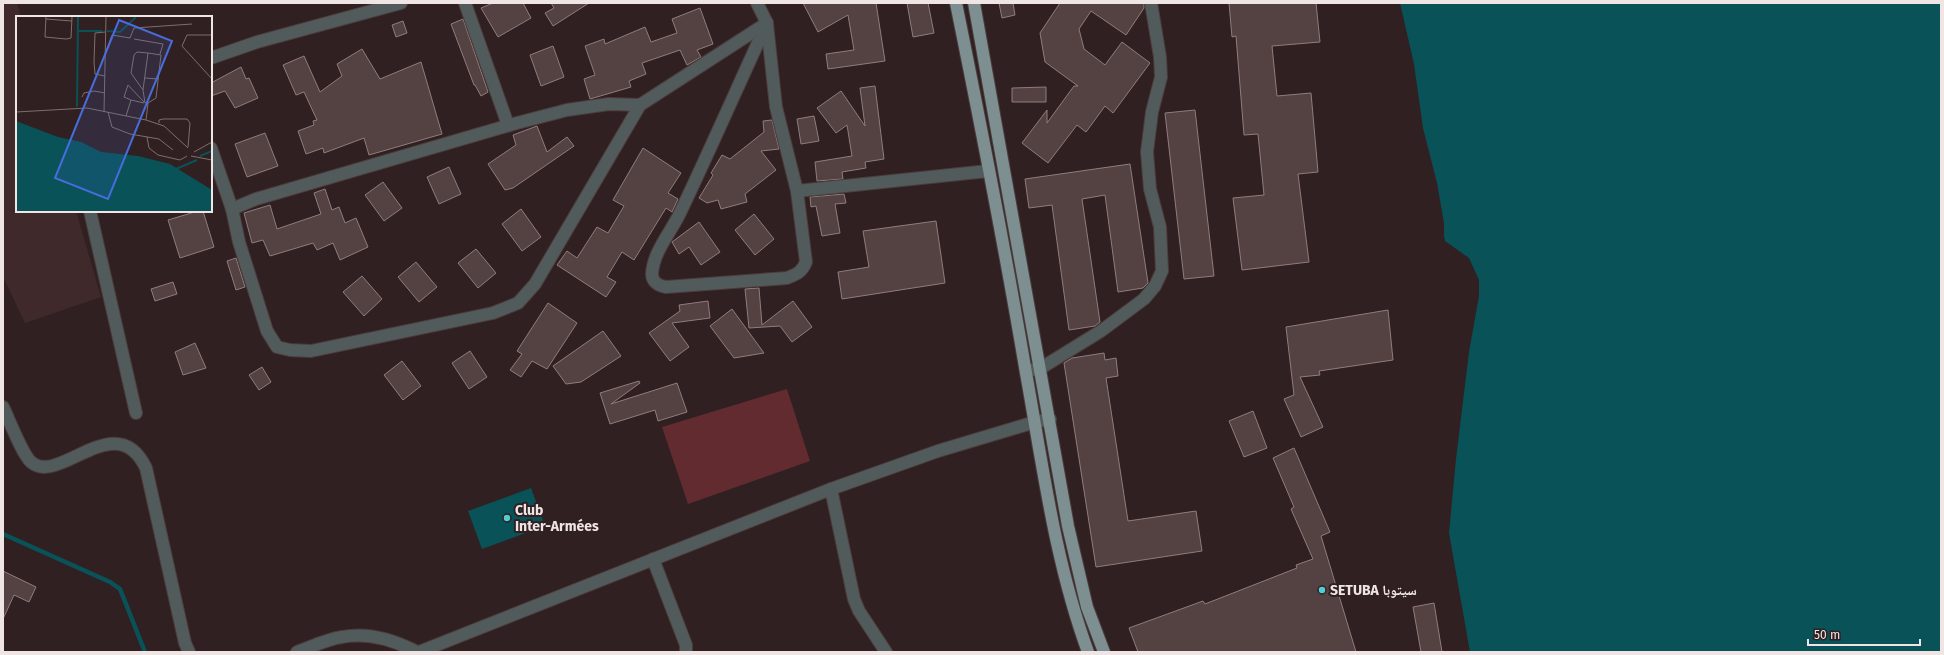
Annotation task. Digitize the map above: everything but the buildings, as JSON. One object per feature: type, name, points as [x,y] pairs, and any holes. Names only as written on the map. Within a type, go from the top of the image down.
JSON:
[{"type":"main road","points":[[956,3],[1026,371],[1054,532],[1073,613],[1088,652]]},
{"type":"main road","points":[[974,3],[1072,541],[1087,607],[1104,652]]},
{"type":"main road","points":[[985,151],[1000,148]]},
{"type":"street","points":[[212,58],[257,42],[402,3]]},
{"type":"street","points":[[465,3],[508,125]]},
{"type":"street","points":[[758,3],[767,23],[776,107],[797,192],[806,262],[803,269],[797,274],[787,278],[666,287],[659,285],[654,281],[652,275],[653,268],[662,246],[679,215],[767,23]]},
{"type":"street","points":[[1026,371],[1040,368],[1101,331],[1144,299],[1155,286],[1162,271],[1160,227],[1150,188],[1147,152],[1152,112],[1161,77],[1160,58],[1151,3]]},
{"type":"street","points":[[212,151],[232,208],[239,242],[267,331],[277,346],[290,350],[311,351],[493,313],[507,309],[518,303],[535,284],[640,105],[767,23]]},
{"type":"street","points":[[232,208],[256,199],[508,125],[567,110],[610,104],[640,105]]},
{"type":"street","points":[[797,192],[988,171]]},
{"type":"street","points":[[90,212],[136,413]]},
{"type":"street","points":[[3,407],[25,455],[35,465],[48,467],[54,466],[84,452],[109,444],[125,446],[138,454],[146,468],[185,643],[189,652]]},
{"type":"street","points":[[297,652],[341,637],[357,636],[389,640],[418,652],[830,489],[938,451],[1035,422],[1050,419]]},
{"type":"street","points":[[830,489],[854,599],[859,611],[886,652]]},
{"type":"street","points":[[653,559],[686,645],[686,652]]},
{"type":"shaded area","points":[[3,3],[17,3],[21,16],[16,16],[16,212],[76,212],[101,297],[25,323],[3,276]]},
{"type":"shaded area","points":[[787,389],[810,461],[688,504],[662,427]]},
{"type":"water","points":[[1400,3],[1941,3],[1941,652],[1470,652],[1449,533],[1469,352],[1479,296],[1479,280],[1469,258],[1445,241],[1444,223],[1437,183],[1423,128],[1414,64]]},
{"type":"water","name":"Club Inter-Armées","points":[[531,488],[545,526],[482,549],[468,511]]},
{"type":"waterway","points":[[3,534],[110,582],[120,589],[145,652]]},
{"type":"place","name":"Club Inter-Armées","points":[[507,518]]},
{"type":"place","name":"SETUBA سيتوبا","points":[[1322,590]]}]
